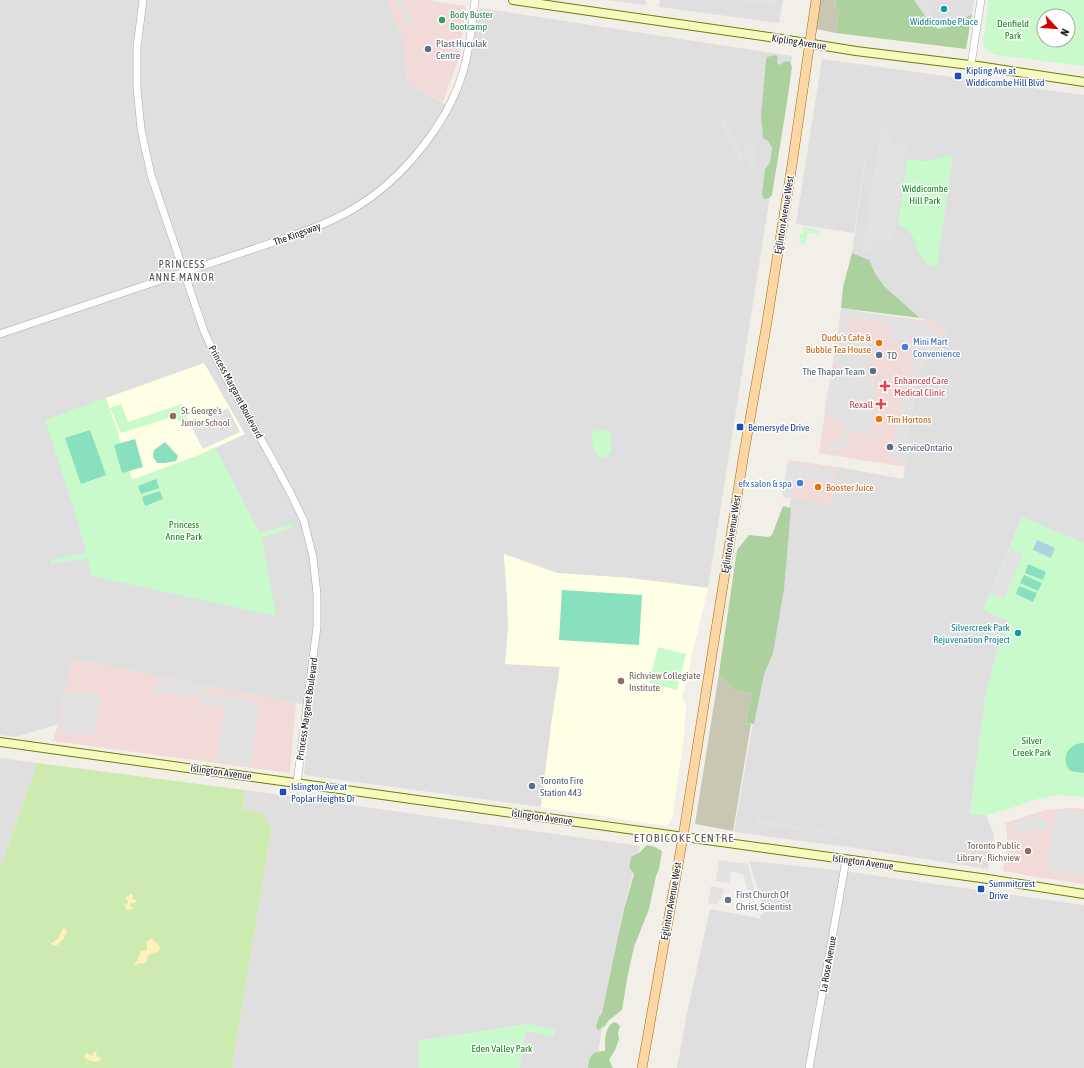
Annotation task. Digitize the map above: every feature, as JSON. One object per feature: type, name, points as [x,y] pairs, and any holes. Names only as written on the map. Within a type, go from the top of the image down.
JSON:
[{"type":"main road","name":"Kipling Avenue","points":[[513,0],[879,55],[971,65],[1084,82]]},
{"type":"main road","name":"Eglinton Avenue West","points":[[642,1068],[683,837],[744,449],[767,321],[792,165],[816,0]]},
{"type":"main road","name":"Islington Avenue","points":[[0,742],[988,879],[1084,894]]},
{"type":"street","name":"Princess Margaret Boulevard","points":[[143,0],[137,47],[136,88],[140,129],[152,175],[204,331],[229,384],[291,494],[304,522],[312,557],[317,594],[318,627],[297,783]]},
{"type":"street","name":"The Kingsway","points":[[0,334],[289,237],[334,219],[361,204],[393,178],[412,159],[433,133],[445,112],[457,88],[466,60],[475,0]]},
{"type":"street","points":[[971,65],[981,0]]},
{"type":"street","name":"La Rose Avenue","points":[[809,1068],[846,860]]},
{"type":"shaded area","points":[[0,0],[386,0],[403,38],[408,84],[453,108],[467,72],[480,8],[792,56],[708,588],[630,578],[557,573],[504,554],[508,628],[560,666],[541,807],[304,775],[311,706],[72,659],[58,724],[16,737],[0,735]]},
{"type":"shaded area","points":[[386,0],[427,0],[466,6],[459,58],[443,102],[408,84],[403,38]]},
{"type":"shaded area","points":[[396,0],[401,0],[402,3],[404,2],[414,24],[410,27]]},
{"type":"shaded area","points":[[607,0],[646,0],[645,5]]},
{"type":"shaded area","points":[[660,0],[783,0],[779,23],[659,7]]},
{"type":"shaded area","points":[[740,0],[776,0],[775,7]]},
{"type":"shaded area","points":[[820,0],[836,0],[835,8],[839,9],[836,33],[816,29]]},
{"type":"shaded area","points":[[914,0],[974,0],[972,14],[950,26],[938,29],[929,22]]},
{"type":"shaded area","points":[[916,0],[926,0],[935,12],[929,17]]},
{"type":"shaded area","points":[[822,59],[1084,95],[1084,543],[1022,518],[983,609],[1008,621],[998,647],[985,699],[970,814],[986,815],[994,835],[988,869],[855,848],[734,832],[791,498],[831,504],[837,467],[903,479],[916,378],[946,330],[931,321],[920,318],[884,286],[875,273],[869,260],[852,253],[870,128],[854,233],[796,224]]},
{"type":"shaded area","points":[[725,119],[744,157],[739,161],[720,124]]},
{"type":"shaded area","points":[[881,127],[888,128],[887,139],[892,140],[892,144],[907,146],[893,242],[873,239],[871,253],[862,252]]},
{"type":"shaded area","points":[[745,144],[755,145],[754,167],[749,166],[749,159],[744,159]]},
{"type":"shaded area","points":[[842,308],[931,324],[930,330],[938,332],[936,334],[940,337],[915,375],[906,462],[890,459],[907,374],[910,374],[915,355],[923,340],[908,335],[907,343],[891,340],[893,325],[851,317],[847,337],[873,342],[867,377],[876,381],[869,429],[874,430],[873,435],[849,431],[846,448],[840,447],[839,451],[829,450],[830,439],[842,441],[845,422],[829,419],[829,414],[824,413],[831,374],[836,375],[838,365],[833,364]]},
{"type":"shaded area","points":[[841,310],[931,321],[946,329],[916,378],[905,467],[819,453]]},
{"type":"shaded area","name":"St. George's Junior School","points":[[204,363],[245,434],[202,454],[132,480],[106,398]]},
{"type":"shaded area","points":[[228,408],[240,432],[203,449],[191,426]]},
{"type":"shaded area","points":[[789,460],[837,467],[831,505],[783,497]]},
{"type":"shaded area","points":[[788,462],[832,470],[833,475],[831,484],[796,478],[793,497],[782,495]]},
{"type":"shaded area","points":[[1010,549],[1023,554],[1004,599],[990,594]]},
{"type":"shaded area","name":"Richview Collegiate Institute","points":[[504,554],[557,573],[630,578],[708,588],[682,697],[686,705],[684,737],[672,819],[667,826],[541,807],[560,667],[505,664],[508,628]]},
{"type":"shaded area","points":[[72,659],[296,703],[290,773],[53,741]]},
{"type":"shaded area","points":[[719,673],[733,690],[752,693],[746,723],[751,724],[733,831],[695,824]]},
{"type":"shaded area","points":[[157,678],[206,685],[205,694],[252,700],[251,703],[260,703],[250,766],[217,761],[224,706],[201,706],[202,696],[154,693]]},
{"type":"shaded area","points":[[67,692],[101,695],[94,736],[58,732]]},
{"type":"shaded area","points":[[0,758],[37,763],[0,869]]},
{"type":"shaded area","points":[[245,790],[640,846],[623,910],[595,1068],[519,1068],[526,1031],[553,1036],[555,1031],[528,1024],[418,1041],[419,1068],[232,1068],[272,826],[268,824],[262,813],[243,809]]},
{"type":"shaded area","points":[[1071,808],[1084,809],[1084,884],[1003,871],[1007,844],[1005,823],[1045,810]]},
{"type":"shaded area","points":[[1056,810],[1084,813],[1084,876],[1047,871]]},
{"type":"shaded area","points":[[1038,814],[1040,819],[1049,820],[1047,831],[1034,829],[1030,819],[1031,831],[1013,834],[1011,824]]},
{"type":"shaded area","points":[[754,818],[797,826],[799,830],[756,823]]},
{"type":"shaded area","points":[[813,829],[850,834],[850,837],[813,831]]},
{"type":"shaded area","points":[[719,860],[748,864],[756,896],[750,898],[743,874],[731,871],[729,883],[716,881]]},
{"type":"shaded area","points":[[749,861],[836,870],[1084,905],[1084,1068],[677,1068],[687,1013],[710,909],[759,919],[766,911],[758,895],[758,890]]},
{"type":"shaded area","points":[[711,886],[724,889],[721,901],[719,900],[718,905],[708,903]]},
{"type":"green space","points":[[836,0],[914,0],[929,22],[938,29],[950,26],[972,14],[966,49],[836,33],[839,9],[835,9]]},
{"type":"green space","name":"Denfield Park","points":[[989,0],[1084,0],[1084,66],[997,55],[987,50],[983,44]]},
{"type":"green space","points":[[775,55],[778,57],[777,63],[779,65],[786,61],[790,62],[792,67],[772,195],[769,198],[764,199],[762,194],[765,169],[770,163],[772,147],[767,140],[763,138],[761,115],[766,61],[767,57]]},
{"type":"green space","name":"Widdicombe Hill Park","points":[[953,154],[937,267],[929,265],[923,259],[910,233],[898,225],[907,159],[930,161]]},
{"type":"green space","points":[[803,227],[819,230],[818,234],[808,232],[805,244],[799,243],[800,234],[803,234],[804,231],[802,231]]},
{"type":"green space","points":[[852,253],[869,260],[875,273],[884,286],[920,318],[841,308],[843,287]]},
{"type":"green space","name":"Princess Anne Park","points":[[106,398],[119,434],[118,435],[132,480],[202,454],[215,447],[260,533],[292,524],[294,527],[262,538],[276,616],[92,576],[87,558],[51,564],[51,560],[86,553],[75,512],[45,420]]},
{"type":"green space","points":[[121,404],[128,422],[182,404],[190,427],[172,417],[121,433],[110,408]]},
{"type":"green space","points":[[90,430],[106,475],[81,484],[65,438]]},
{"type":"green space","points":[[602,430],[611,431],[611,446],[609,455],[600,457],[594,451],[592,432]]},
{"type":"green space","points":[[135,439],[143,467],[122,473],[114,445]]},
{"type":"green space","points":[[165,442],[178,456],[176,461],[157,463],[153,457],[154,450]]},
{"type":"green space","points":[[156,479],[159,488],[141,494],[138,486]]},
{"type":"green space","points":[[160,491],[163,499],[145,506],[142,497]]},
{"type":"green space","points":[[783,506],[791,508],[784,589],[773,653],[764,674],[754,724],[746,723],[752,693],[733,690],[719,673],[737,550],[749,535],[768,537],[772,535]]},
{"type":"green space","name":"Silver Creek Park","points":[[1022,517],[1084,543],[1084,797],[1060,795],[1037,799],[986,815],[970,815],[985,699],[998,647],[1008,621],[983,610]]},
{"type":"green space","points":[[1028,564],[1046,572],[1043,580],[1025,573]]},
{"type":"green space","points":[[1024,575],[1042,583],[1038,591],[1020,583]]},
{"type":"green space","points":[[1019,586],[1037,593],[1033,602],[1016,594]]},
{"type":"green space","points":[[562,590],[642,595],[639,645],[559,640]]},
{"type":"green space","points":[[658,647],[686,654],[677,690],[649,683]]},
{"type":"green space","points":[[1084,743],[1084,773],[1069,770],[1066,762],[1068,750],[1074,745]]},
{"type":"green space","points":[[37,763],[245,790],[243,809],[262,813],[268,824],[272,826],[232,1068],[0,1068],[0,869]]},
{"type":"green space","points":[[647,845],[662,851],[649,909],[634,947],[622,1010],[609,1020],[605,1026],[598,1030],[596,1027],[602,1013],[624,909],[634,874],[629,867],[631,857],[639,853]]},
{"type":"green space","points":[[614,1022],[620,1026],[618,1033],[619,1039],[609,1060],[613,1068],[588,1068],[591,1057],[594,1053],[605,1051],[607,1031]]},
{"type":"green space","name":"Eden Valley Park","points":[[528,1024],[555,1030],[554,1036],[526,1031],[519,1068],[419,1068],[418,1041]]},
{"type":"sand","points":[[132,894],[132,899],[135,899],[136,902],[130,904],[133,909],[129,910],[126,909],[124,905],[128,903],[126,896],[128,897]]},
{"type":"sand","points":[[64,928],[67,931],[67,934],[64,936],[64,939],[57,945],[53,946],[51,943],[58,939]]},
{"type":"sand","points":[[152,939],[159,945],[160,949],[158,952],[150,954],[147,961],[144,963],[134,965],[141,951],[147,950],[147,942]]},
{"type":"sand","points":[[96,1051],[96,1056],[101,1058],[100,1061],[96,1062],[87,1060],[84,1057],[87,1053],[92,1056]]},
{"type":"water","points":[[1037,540],[1055,548],[1051,558],[1033,550]]},
{"type":"place","name":"Widdicombe Place","points":[[944,9]]},
{"type":"place","name":"Body Buster Bootcamp","points":[[442,20]]},
{"type":"place","name":"Plast Huculak Centre","points":[[428,49]]},
{"type":"place","name":"Kipling Ave at Widdicombe Hill Blvd","points":[[958,76]]},
{"type":"place","name":"Dudu’s Cafe & Bubble Tea House","points":[[879,343]]},
{"type":"place","name":"Mini Mart Convenience","points":[[905,347]]},
{"type":"place","name":"TD","points":[[879,355]]},
{"type":"place","name":"The Thapar Team","points":[[873,371]]},
{"type":"place","name":"Enhanced Care Medical Clinic","points":[[885,386]]},
{"type":"place","name":"Rexall","points":[[881,404]]},
{"type":"place","name":"St. George's Junior School","points":[[173,416]]},
{"type":"place","name":"Tim Hortons","points":[[879,419]]},
{"type":"place","name":"Bemersyde Drive","points":[[740,427]]},
{"type":"place","name":"ServiceOntario","points":[[890,447]]},
{"type":"place","name":"efx salon & spa","points":[[800,483]]},
{"type":"place","name":"Booster Juice","points":[[818,487]]},
{"type":"place","name":"Silvercreek Park Rejuvenation Project","points":[[1018,633]]},
{"type":"place","name":"Richview Collegiate Institute","points":[[621,681]]},
{"type":"place","name":"Toronto Fire Station 443","points":[[532,786]]},
{"type":"place","name":"Islington Ave at Poplar Heights Dr","points":[[283,792]]},
{"type":"place","name":"Toronto Public Library - Richview","points":[[1028,851]]},
{"type":"place","name":"Summitcrest Drive","points":[[981,889]]},
{"type":"place","name":"First Church Of Christ, Scientist","points":[[728,900]]},
{"type":"district","name":"PRINCESS ANNE MANOR","points":[[182,270]]},
{"type":"district","name":"ETOBICOKE CENTRE","points":[[684,838]]}]
